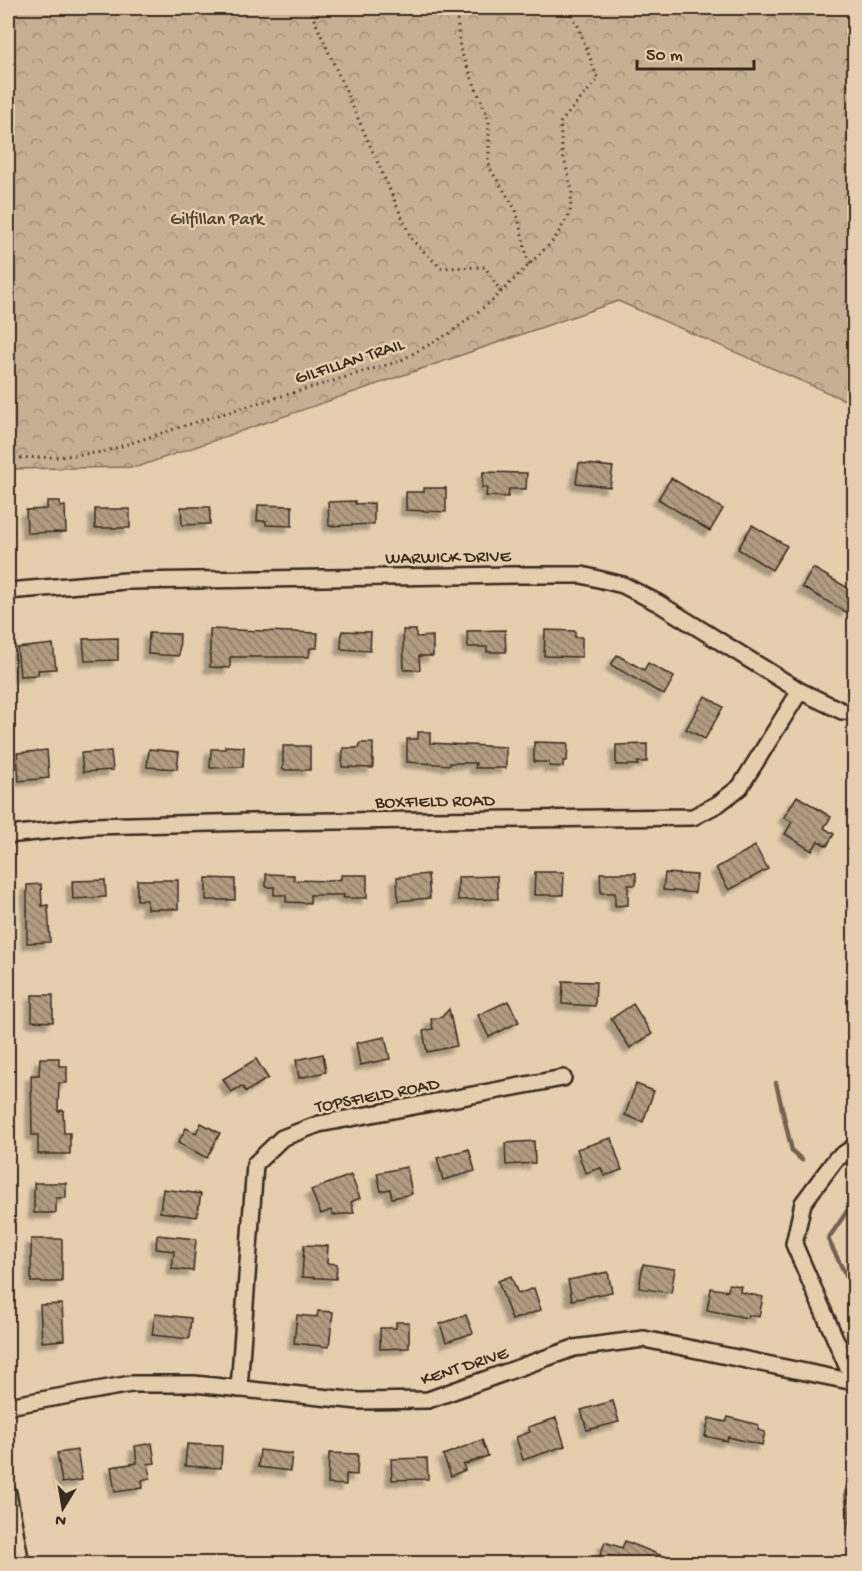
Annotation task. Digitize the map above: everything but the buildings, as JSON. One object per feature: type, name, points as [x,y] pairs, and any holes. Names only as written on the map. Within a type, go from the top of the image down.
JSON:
[{"type":"street","name":"WARWICK DRIVE","points":[[8,591],[126,581],[582,575],[623,585],[658,603],[800,690],[842,711],[855,712]]},
{"type":"street","name":"BOXFIELD ROAD","points":[[8,835],[93,826],[693,817],[718,804],[740,787],[800,690]]},
{"type":"street","name":"TOPSFIELD ROAD","points":[[239,1389],[255,1164],[282,1138],[319,1124],[563,1078]]},
{"type":"street","points":[[854,1382],[794,1244],[803,1203],[836,1159],[855,1147]]},
{"type":"street","name":"KENT DRIVE","points":[[8,1406],[131,1384],[194,1384],[359,1401],[428,1400],[574,1348],[644,1339],[854,1382]]},
{"type":"street","points":[[8,1493],[21,1563]]},
{"type":"path","points":[[309,8],[412,240],[441,267],[485,267],[501,292]]},
{"type":"path","points":[[456,8],[460,48],[489,120],[489,167],[516,210],[529,265]]},
{"type":"path","name":"GILFILLAN TRAIL","points":[[8,458],[56,457],[103,452],[400,361],[450,333],[501,292],[529,265],[554,240],[570,213],[572,190],[562,151],[560,123],[598,79],[578,26],[568,8]]},
{"type":"green space","name":"Gilfillan Park","points":[[8,8],[849,8],[854,24],[854,404],[618,301],[137,467],[8,469]]},
{"type":"waterway","points":[[776,1083],[792,1151],[802,1160]]},
{"type":"waterway","points":[[849,1175],[854,1176]]},
{"type":"waterway","points":[[854,1201],[828,1239],[854,1292]]},
{"type":"waterway","points":[[854,1456],[846,1494],[854,1550]]}]
